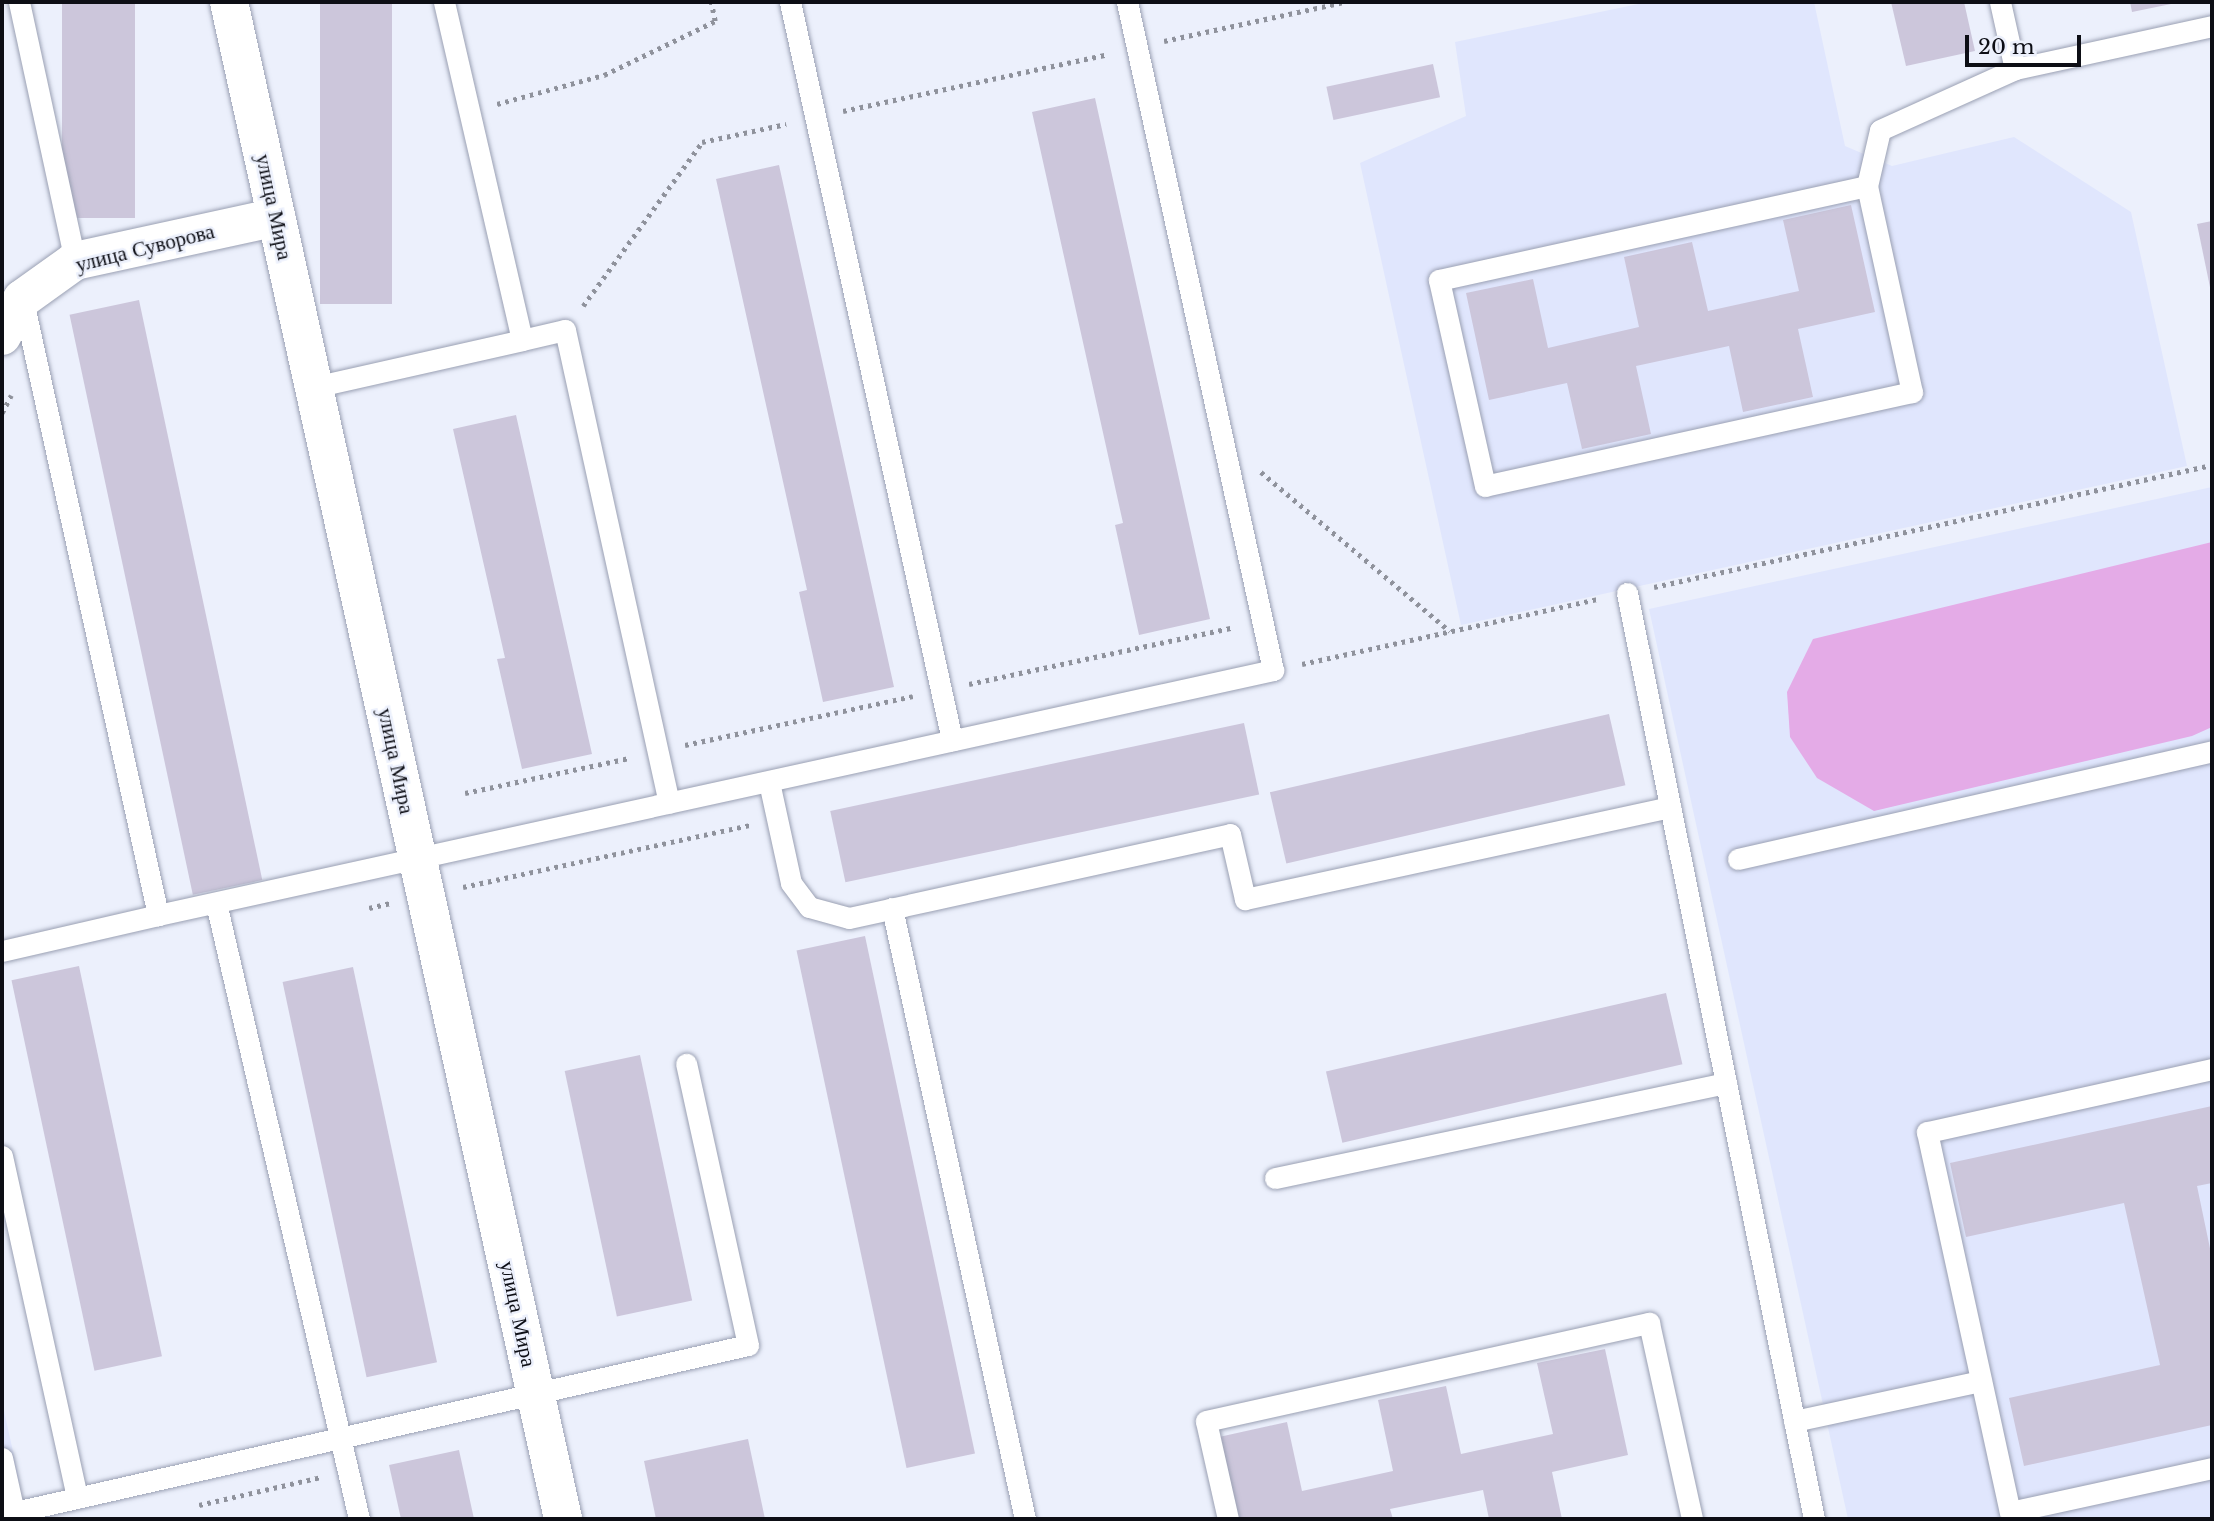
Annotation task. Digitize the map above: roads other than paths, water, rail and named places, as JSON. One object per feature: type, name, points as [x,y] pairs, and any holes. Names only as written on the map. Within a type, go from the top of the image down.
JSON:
[{"type":"street","name":"улица Мира","points":[[229,2],[563,1519]]},
{"type":"street","name":"улица Суворова","points":[[18,344],[22,299],[75,261],[276,217]]},
{"type":"lane","points":[[19,2],[75,261]]},
{"type":"lane","points":[[444,2],[522,340]]},
{"type":"lane","points":[[790,2],[952,740]]},
{"type":"lane","points":[[2,951],[1273,670],[1127,2]]},
{"type":"lane","points":[[2000,2],[2015,69]]},
{"type":"lane","points":[[1867,186],[1440,280],[1485,486],[1912,392],[1867,186],[1880,130],[2015,69],[2212,26]]},
{"type":"lane","points":[[314,387],[565,330],[668,803]]},
{"type":"lane","points":[[18,344],[158,915]]},
{"type":"lane","points":[[1627,593],[1814,1519]]},
{"type":"lane","points":[[1738,859],[2212,751]]},
{"type":"lane","points":[[769,782],[791,883],[809,907],[849,918],[1230,834],[1245,900],[1670,807]]},
{"type":"lane","points":[[216,902],[359,1519]]},
{"type":"lane","points":[[892,908],[1025,1519]]},
{"type":"lane","points":[[2,1458],[8,1513],[748,1346],[686,1064]]},
{"type":"lane","points":[[2212,1069],[1927,1132],[2010,1512],[2212,1468]]},
{"type":"lane","points":[[1275,1178],[1726,1083]]},
{"type":"lane","points":[[2,1156],[77,1498]]},
{"type":"lane","points":[[1228,1519],[1206,1421],[1649,1323],[1692,1519]]},
{"type":"lane","points":[[1794,1421],[1981,1381]]}]
